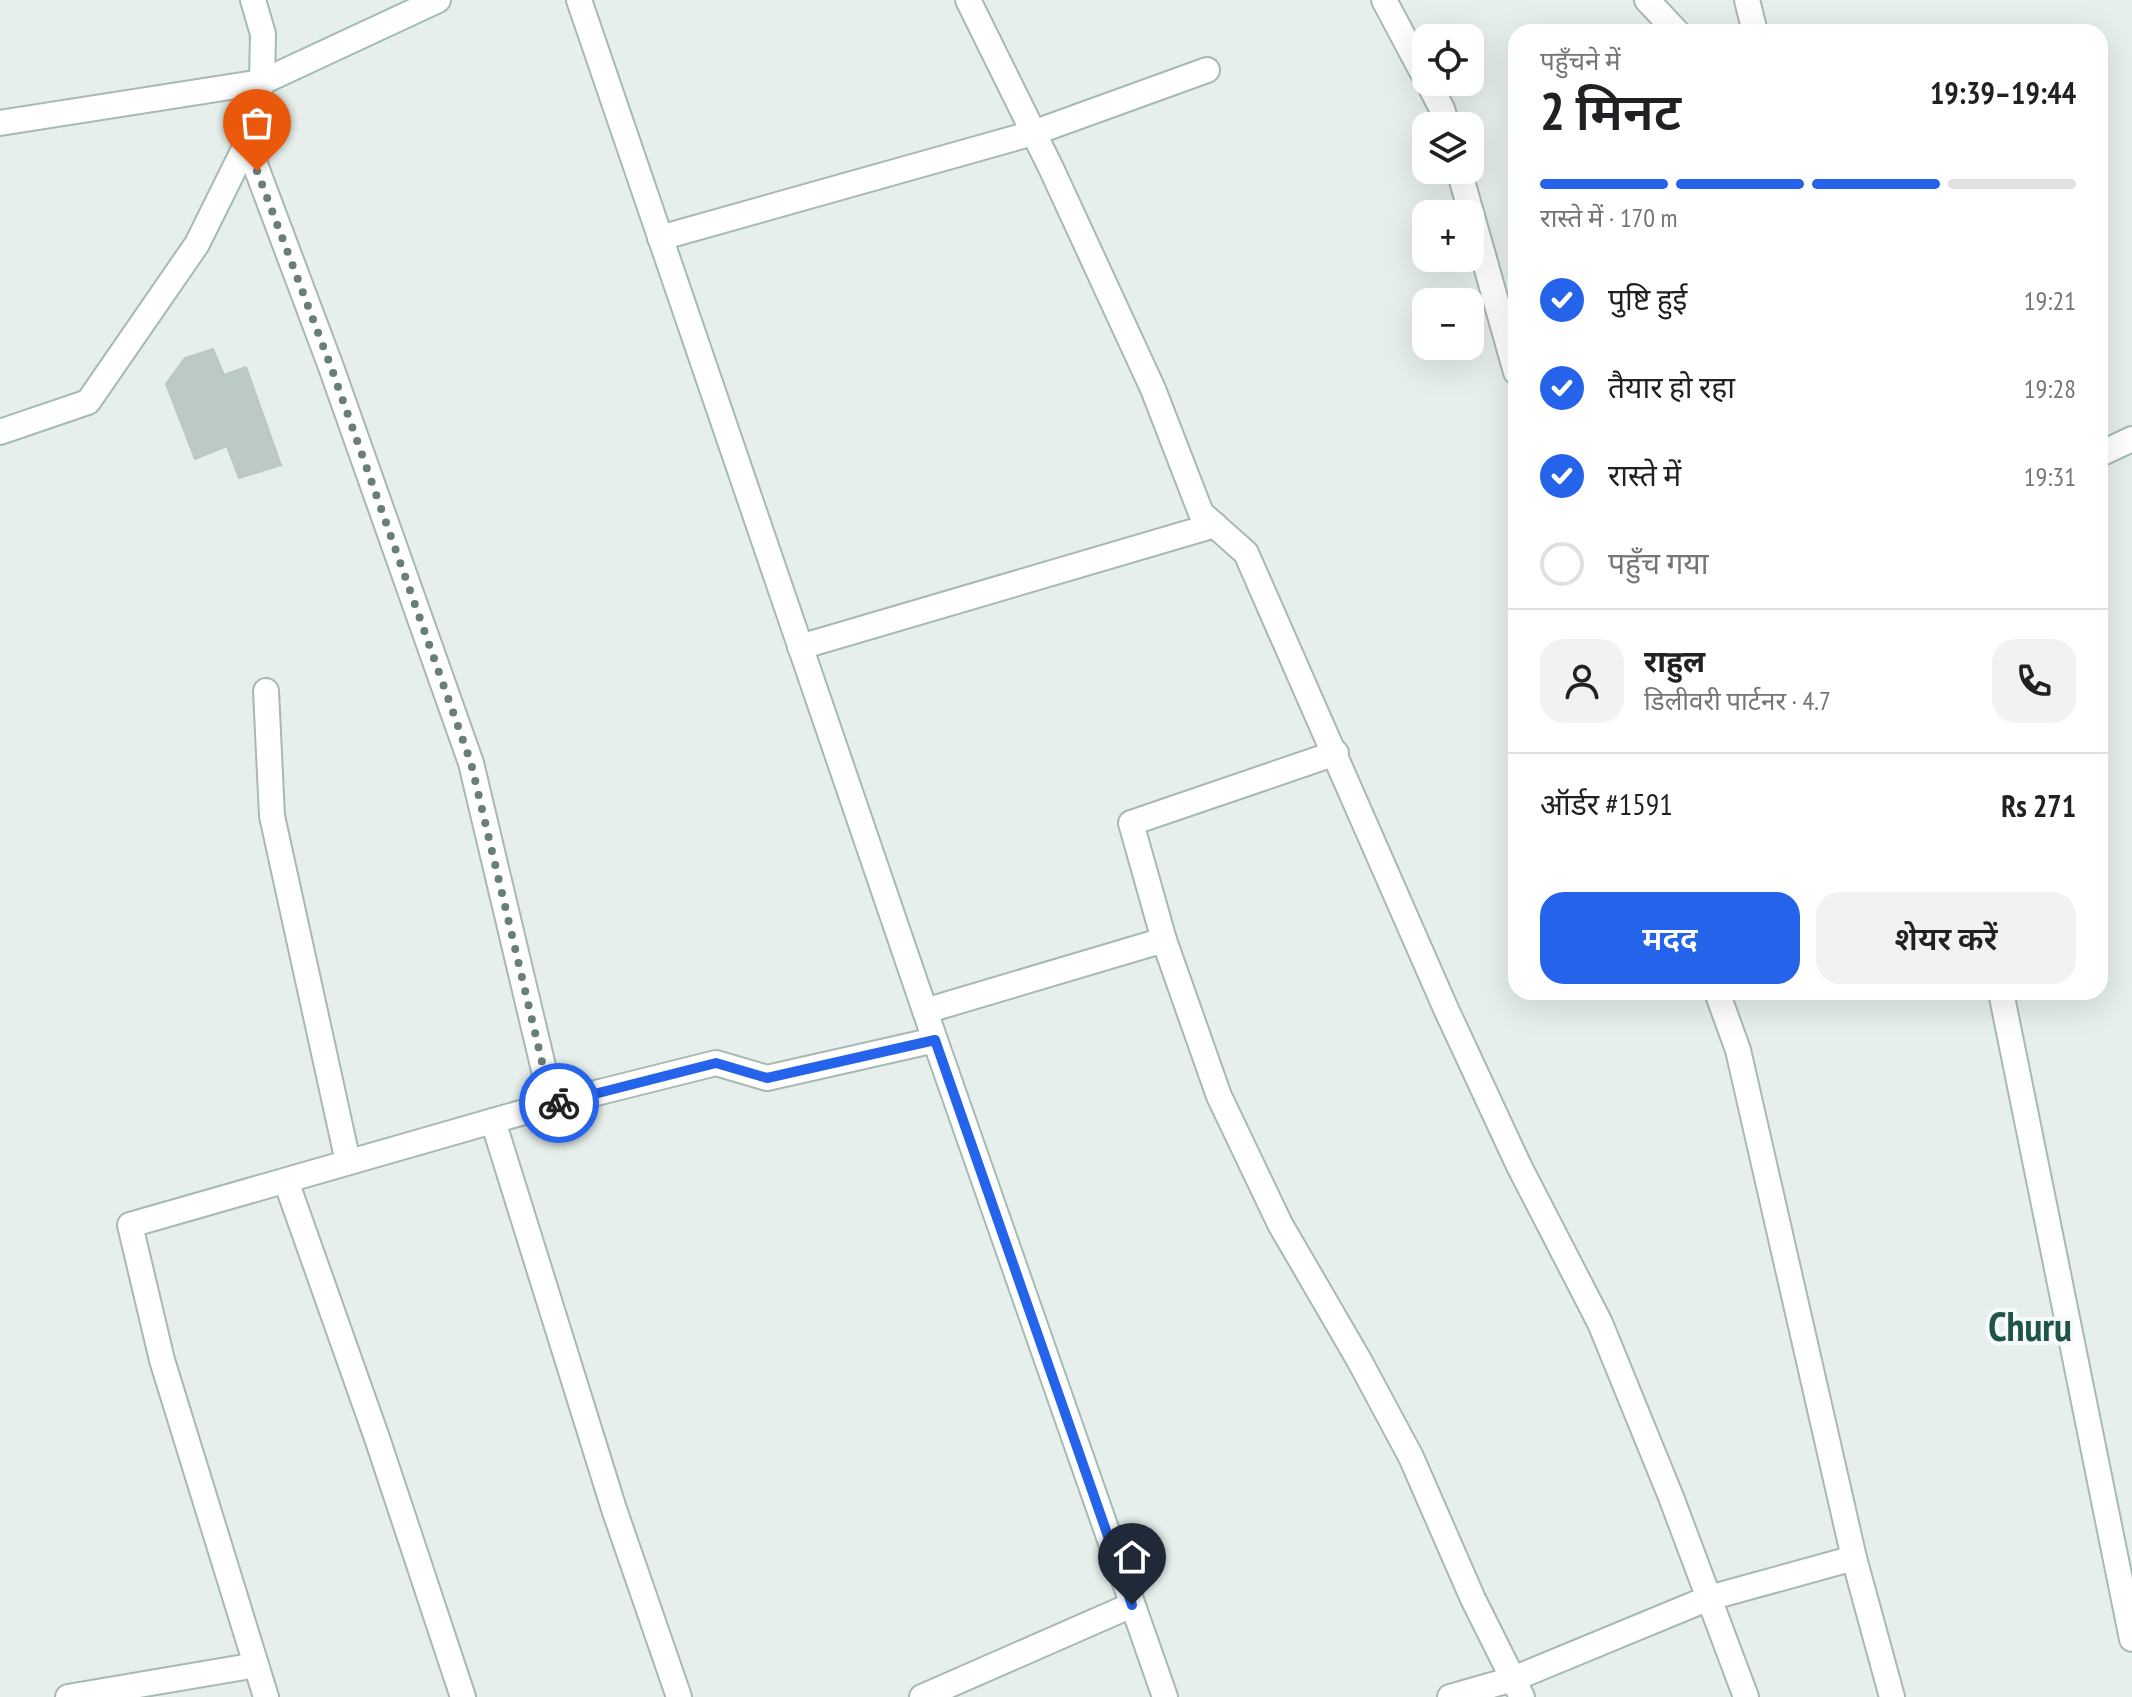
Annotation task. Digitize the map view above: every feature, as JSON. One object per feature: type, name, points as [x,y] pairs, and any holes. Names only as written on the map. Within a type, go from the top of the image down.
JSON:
[{"type":"street","points":[[0,432],[88,402],[197,244],[247,143],[262,82],[263,34],[253,0]]},
{"type":"street","points":[[0,123],[262,82],[438,0]]},
{"type":"street","points":[[579,0],[935,1040],[1165,1697]]},
{"type":"street","points":[[968,0],[1153,389],[1201,513],[1246,553],[1446,1009],[1519,1166],[1600,1323],[1671,1497],[1746,1697]]},
{"type":"street","points":[[1384,0],[1412,52]]},
{"type":"street","points":[[1647,0],[1670,24]]},
{"type":"street","points":[[1747,0],[1753,24]]},
{"type":"street","points":[[660,238],[1033,133],[1207,70]]},
{"type":"street","points":[[247,143],[331,367],[471,763],[552,1104]]},
{"type":"street","points":[[1463,184],[1508,344]]},
{"type":"street","points":[[2108,450],[2132,439]]},
{"type":"street","points":[[800,647],[1215,525]]},
{"type":"street","points":[[266,691],[272,816],[348,1162]]},
{"type":"street","points":[[1336,753],[1131,823],[1164,940],[1219,1096],[1280,1224],[1411,1457],[1473,1599],[1518,1688]]},
{"type":"street","points":[[925,1011],[1164,940]]},
{"type":"street","points":[[1720,1000],[1738,1050],[1854,1558],[1892,1697]]},
{"type":"street","points":[[2003,1000],[2132,1639]]},
{"type":"street","points":[[266,1697],[162,1360],[130,1225],[552,1104],[716,1063],[767,1078],[935,1040]]},
{"type":"street","points":[[493,1121],[614,1509],[679,1697]]},
{"type":"street","points":[[286,1181],[377,1438],[463,1697]]},
{"type":"street","points":[[1450,1697],[1518,1688],[1709,1598],[1854,1558]]},
{"type":"street","points":[[938,1694],[1132,1605]]},
{"type":"street","points":[[68,1697],[256,1665]]},
{"type":"building","points":[[213,349],[224,375],[246,367],[281,465],[239,478],[227,446],[195,459],[166,384],[185,358]]},
{"type":"way so far","points":[[257,171],[331,367],[471,763],[552,1104],[559,1103]]},
{"type":"district","name":"Churu","points":[[2030,1327]]},
{"type":"route","points":[[559,1103],[716,1063],[767,1078],[935,1040],[1132,1605]]}]
